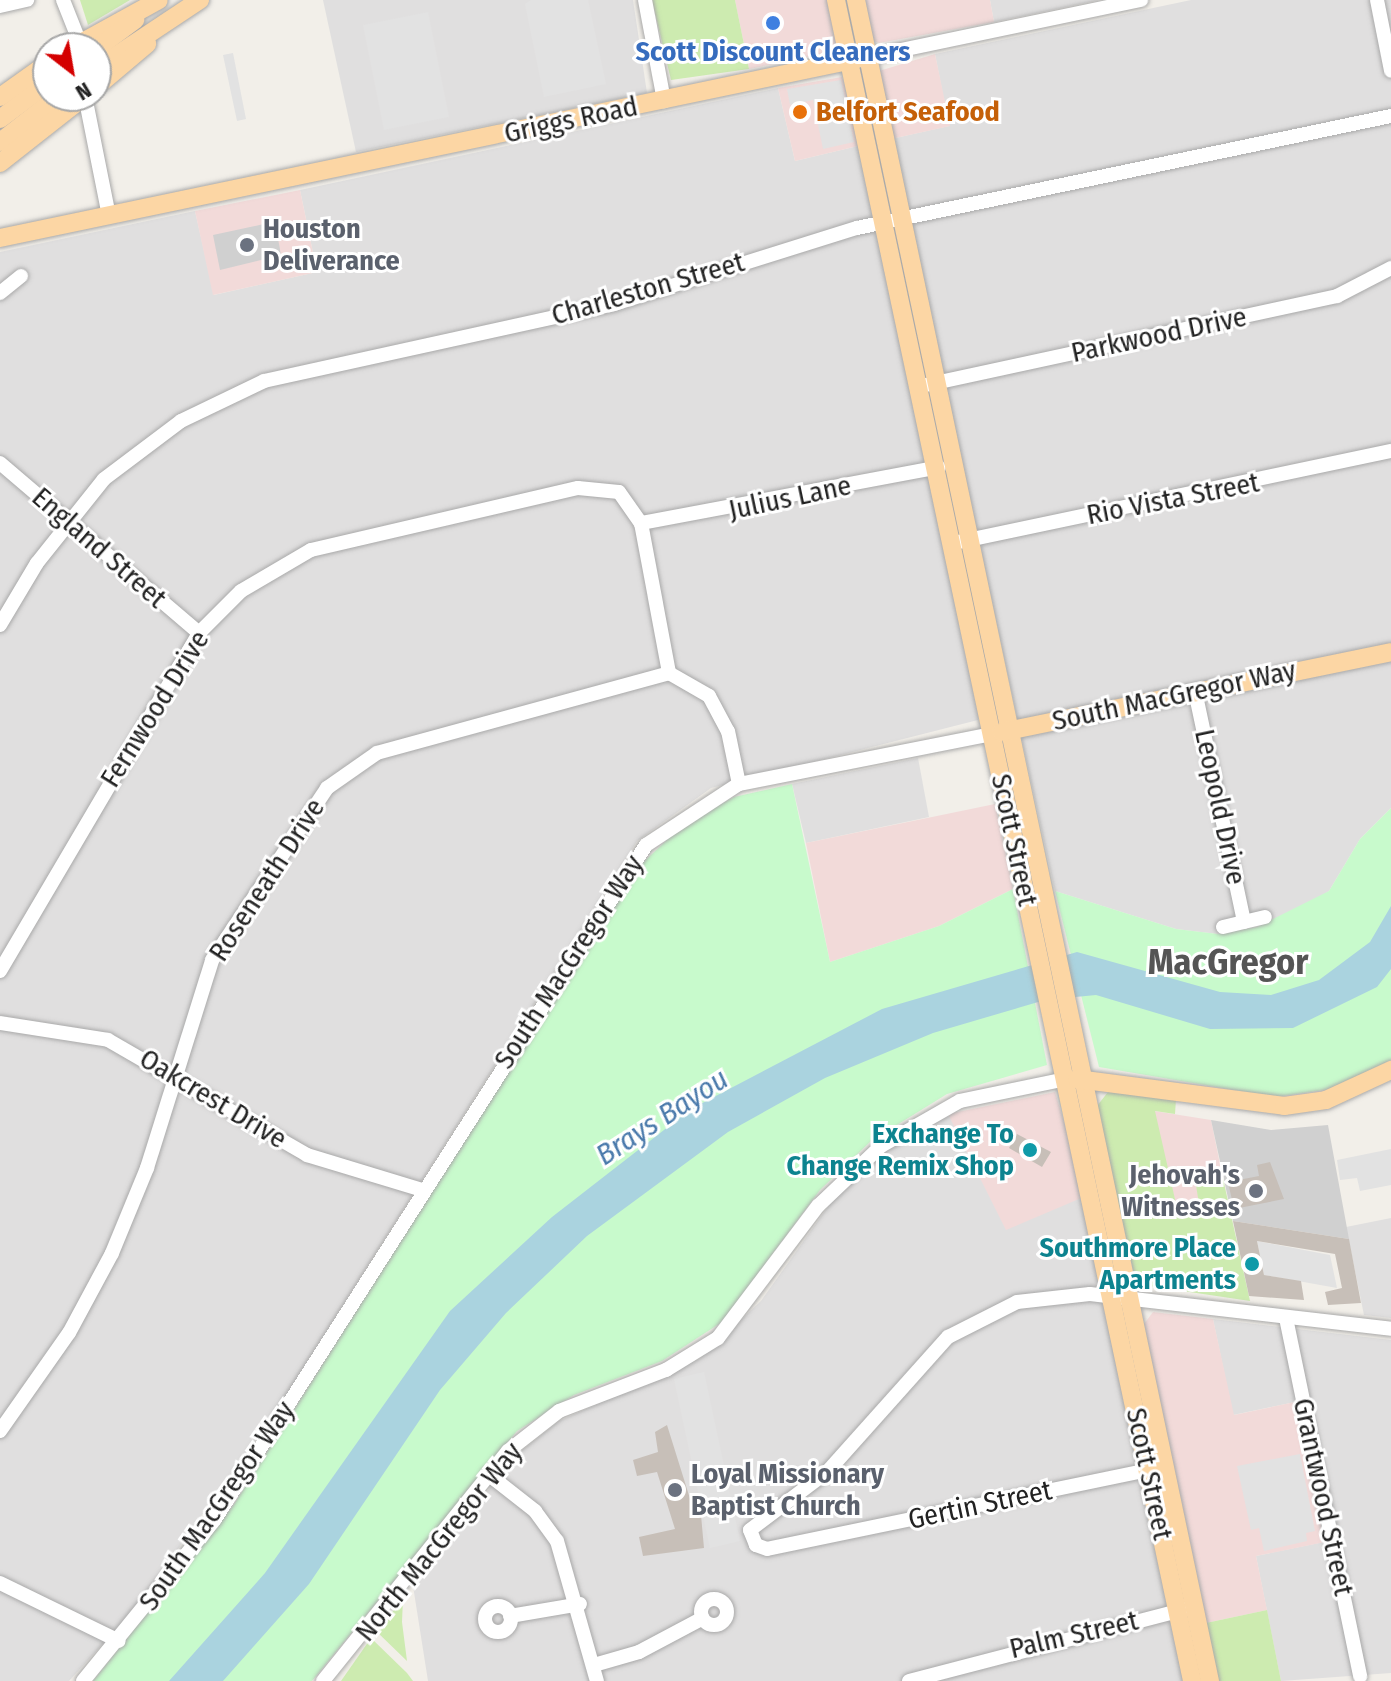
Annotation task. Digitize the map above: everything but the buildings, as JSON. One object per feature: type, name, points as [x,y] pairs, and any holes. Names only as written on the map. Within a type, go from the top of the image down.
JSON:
[{"type":"main road","points":[[108,32],[160,0]]},
{"type":"main road","points":[[112,57],[175,10],[200,0]]},
{"type":"main road","name":"Scott Street","points":[[836,0],[939,467],[1028,907],[1068,1046],[1086,1078],[1132,1299],[1157,1468]]},
{"type":"main road","name":"Scott Street","points":[[856,0],[974,539],[1047,903],[1068,1046],[1066,1079],[1113,1296],[1157,1468],[1186,1609],[1210,1681]]},
{"type":"main road","points":[[112,71],[175,10]]},
{"type":"main road","name":"Griggs Road","points":[[0,238],[868,57]]},
{"type":"main road","points":[[0,97],[32,74]]},
{"type":"main road","points":[[0,119],[32,95]]},
{"type":"main road","points":[[0,142],[38,112]]},
{"type":"main road","points":[[0,163],[65,112]]},
{"type":"main road","name":"South MacGregor Way","points":[[992,734],[1391,652]]},
{"type":"main road","name":"North MacGregor Way","points":[[1066,1079],[1086,1078],[1284,1106],[1326,1100],[1391,1070]]},
{"type":"main road","name":"Scott Street","points":[[1186,1609],[1192,1681]]},
{"type":"street","points":[[0,6],[27,0]]},
{"type":"street","points":[[63,0],[77,32]]},
{"type":"street","points":[[645,0],[664,101]]},
{"type":"street","name":"Griggs Road","points":[[868,57],[1141,0]]},
{"type":"street","points":[[1377,0],[1391,71]]},
{"type":"street","points":[[88,112],[109,216]]},
{"type":"street","name":"Charleston Street","points":[[0,625],[67,522],[141,448],[216,400],[264,381],[614,304],[884,222],[1391,116]]},
{"type":"street","name":"Parkwood Drive","points":[[921,386],[1322,300],[1391,268]]},
{"type":"street","points":[[0,293],[21,276]]},
{"type":"street","name":"Rio Vista Street","points":[[954,543],[1391,451]]},
{"type":"street","name":"England Street","points":[[0,463],[199,633]]},
{"type":"street","name":"Julius Lane","points":[[641,523],[939,467]]},
{"type":"street","name":"Fernwood Drive","points":[[0,971],[199,633],[241,591],[311,550],[578,488],[619,492],[641,523]]},
{"type":"street","points":[[641,523],[669,673],[709,696],[728,731],[739,784]]},
{"type":"street","name":"Roseneath Drive","points":[[0,1431],[69,1333],[112,1253],[147,1168],[173,1074],[212,960],[334,783],[377,753],[669,673]]},
{"type":"street","name":"Leopold Drive","points":[[1195,691],[1244,922]]},
{"type":"street","name":"South MacGregor Way","points":[[83,1681],[119,1641],[215,1519],[623,872],[677,819],[739,784],[992,734]]},
{"type":"street","points":[[1223,927],[1265,917]]},
{"type":"street","name":"Oakcrest Drive","points":[[0,1023],[108,1040],[173,1074],[307,1155],[422,1190]]},
{"type":"street","name":"North MacGregor Way","points":[[323,1681],[488,1474],[559,1411],[666,1370],[718,1338],[818,1206],[881,1146],[960,1101],[1066,1079]]},
{"type":"street","points":[[1113,1296],[1391,1329]]},
{"type":"street","name":"Gertin Street","points":[[1113,1296],[1017,1302],[948,1337],[828,1471],[754,1521],[752,1538],[767,1549],[1157,1468]]},
{"type":"street","name":"Grantwood Street","points":[[1286,1318],[1360,1676]]},
{"type":"street","points":[[488,1474],[535,1511],[557,1541],[580,1604],[597,1681]]},
{"type":"street","points":[[0,1583],[119,1641]]},
{"type":"street","points":[[510,1616],[580,1604]]},
{"type":"street","name":"Palm Street","points":[[909,1681],[1186,1609]]},
{"type":"street","points":[[594,1665],[639,1652],[703,1618]]},
{"type":"shaded area","points":[[323,0],[633,0],[647,93],[356,152]]},
{"type":"shaded area","points":[[531,0],[588,0],[606,84],[544,97],[525,4]]},
{"type":"shaded area","points":[[735,0],[831,0],[839,43],[828,53],[749,69]]},
{"type":"shaded area","points":[[861,0],[990,0],[994,22],[879,43],[871,40]]},
{"type":"shaded area","points":[[990,0],[1099,0],[994,22]]},
{"type":"shaded area","points":[[1191,0],[1391,0],[1391,808],[1360,839],[1329,891],[1296,913],[1218,934],[1176,929],[1055,891],[891,139],[949,126],[935,54]]},
{"type":"shaded area","points":[[428,12],[449,117],[384,130],[363,25]]},
{"type":"shaded area","points":[[233,53],[246,119],[237,121],[223,55]]},
{"type":"shaded area","points":[[935,54],[950,126],[891,139],[879,71]]},
{"type":"shaded area","points":[[842,77],[862,145],[795,161],[778,88]]},
{"type":"shaded area","points":[[841,80],[854,142],[823,149],[813,100],[790,105],[787,89]]},
{"type":"shaded area","points":[[778,88],[795,161],[862,145],[982,709],[978,720],[711,788],[637,841],[277,1409],[139,1604],[69,1681],[0,1681],[0,252],[195,211],[214,295],[317,272],[300,190]]},
{"type":"shaded area","points":[[300,190],[317,272],[213,295],[195,211]]},
{"type":"shaded area","name":"Houston Deliverance","points":[[264,224],[277,233],[281,255],[220,270],[213,235]]},
{"type":"shaded area","points":[[918,758],[929,817],[806,843],[792,784]]},
{"type":"shaded area","points":[[995,804],[1013,889],[939,926],[830,962],[806,843]]},
{"type":"shaded area","points":[[1055,1092],[1086,1196],[1006,1230],[948,1114]]},
{"type":"shaded area","points":[[1154,1111],[1211,1120],[1222,1174],[1195,1179],[1200,1204],[1177,1209]]},
{"type":"shaded area","points":[[948,1114],[1086,1196],[1185,1681],[428,1681],[413,1586],[516,1455],[559,1421],[699,1359],[761,1301],[830,1204],[889,1148]]},
{"type":"shaded area","points":[[1211,1120],[1271,1130],[1328,1125],[1349,1239],[1233,1221]]},
{"type":"shaded area","points":[[1391,1149],[1391,1185],[1360,1191],[1357,1178],[1340,1180],[1337,1160]]},
{"type":"shaded area","points":[[1391,1218],[1391,1318],[1364,1315],[1346,1227]]},
{"type":"shaded area","points":[[1257,1241],[1330,1255],[1337,1288],[1264,1275]]},
{"type":"shaded area","points":[[1153,1312],[1213,1319],[1234,1415],[1295,1402],[1325,1542],[1256,1556],[1267,1610],[1206,1623],[1144,1324]]},
{"type":"shaded area","points":[[1213,1319],[1391,1340],[1391,1673],[1281,1681],[1256,1556],[1324,1542],[1295,1402],[1233,1415]]},
{"type":"shaded area","points":[[704,1372],[740,1541],[710,1548],[674,1379]]},
{"type":"shaded area","points":[[1300,1454],[1315,1531],[1306,1533],[1307,1541],[1264,1551],[1259,1528],[1251,1530],[1237,1466]]},
{"type":"green space","points":[[80,0],[130,0],[88,25]]},
{"type":"green space","points":[[652,0],[735,0],[749,69],[671,80]]},
{"type":"green space","points":[[792,784],[830,962],[939,926],[1013,889],[1047,1065],[947,1094],[871,1141],[820,1190],[722,1322],[662,1361],[574,1395],[517,1431],[312,1681],[93,1681],[233,1506],[636,869],[684,824],[734,797]]},
{"type":"green space","points":[[1391,808],[1391,1060],[1331,1089],[1275,1097],[1099,1067],[1055,891],[1176,929],[1218,934],[1257,927],[1329,891],[1360,839]]},
{"type":"green space","points":[[1108,1092],[1176,1099],[1175,1114],[1155,1111],[1177,1208],[1199,1204],[1195,1179],[1222,1174],[1250,1301],[1136,1284],[1097,1106]]},
{"type":"green space","points":[[403,1599],[402,1622],[407,1661],[376,1631]]},
{"type":"green space","points":[[1267,1610],[1281,1681],[1218,1681],[1206,1623]]},
{"type":"green space","points":[[371,1638],[407,1673],[413,1681],[341,1681]]},
{"type":"water","points":[[1391,906],[1391,969],[1377,987],[1293,1028],[1210,1029],[1096,995],[1045,1000],[933,1033],[825,1078],[728,1132],[587,1236],[506,1313],[440,1390],[309,1584],[223,1681],[169,1681],[265,1573],[450,1311],[552,1217],[691,1109],[882,1009],[1077,952],[1220,992],[1271,995],[1319,980],[1370,942]]},
{"type":"place","name":"Scott Discount Cleaners","points":[[773,23]]},
{"type":"place","name":"Belfort Seafood","points":[[800,112]]},
{"type":"place","name":"Houston Deliverance","points":[[247,245]]},
{"type":"place","name":"Exchange To Change Remix Shop","points":[[1030,1150]]},
{"type":"place","name":"Jehovah's Witnesses","points":[[1256,1191]]},
{"type":"place","name":"Southmore Place Apartments","points":[[1252,1264]]},
{"type":"place","name":"Loyal Missionary Baptist Church","points":[[675,1490]]},
{"type":"district","name":"MacGregor","points":[[1228,963]]},
{"type":"water label","name":"Brays Bayou","points":[[662,1117]]}]
